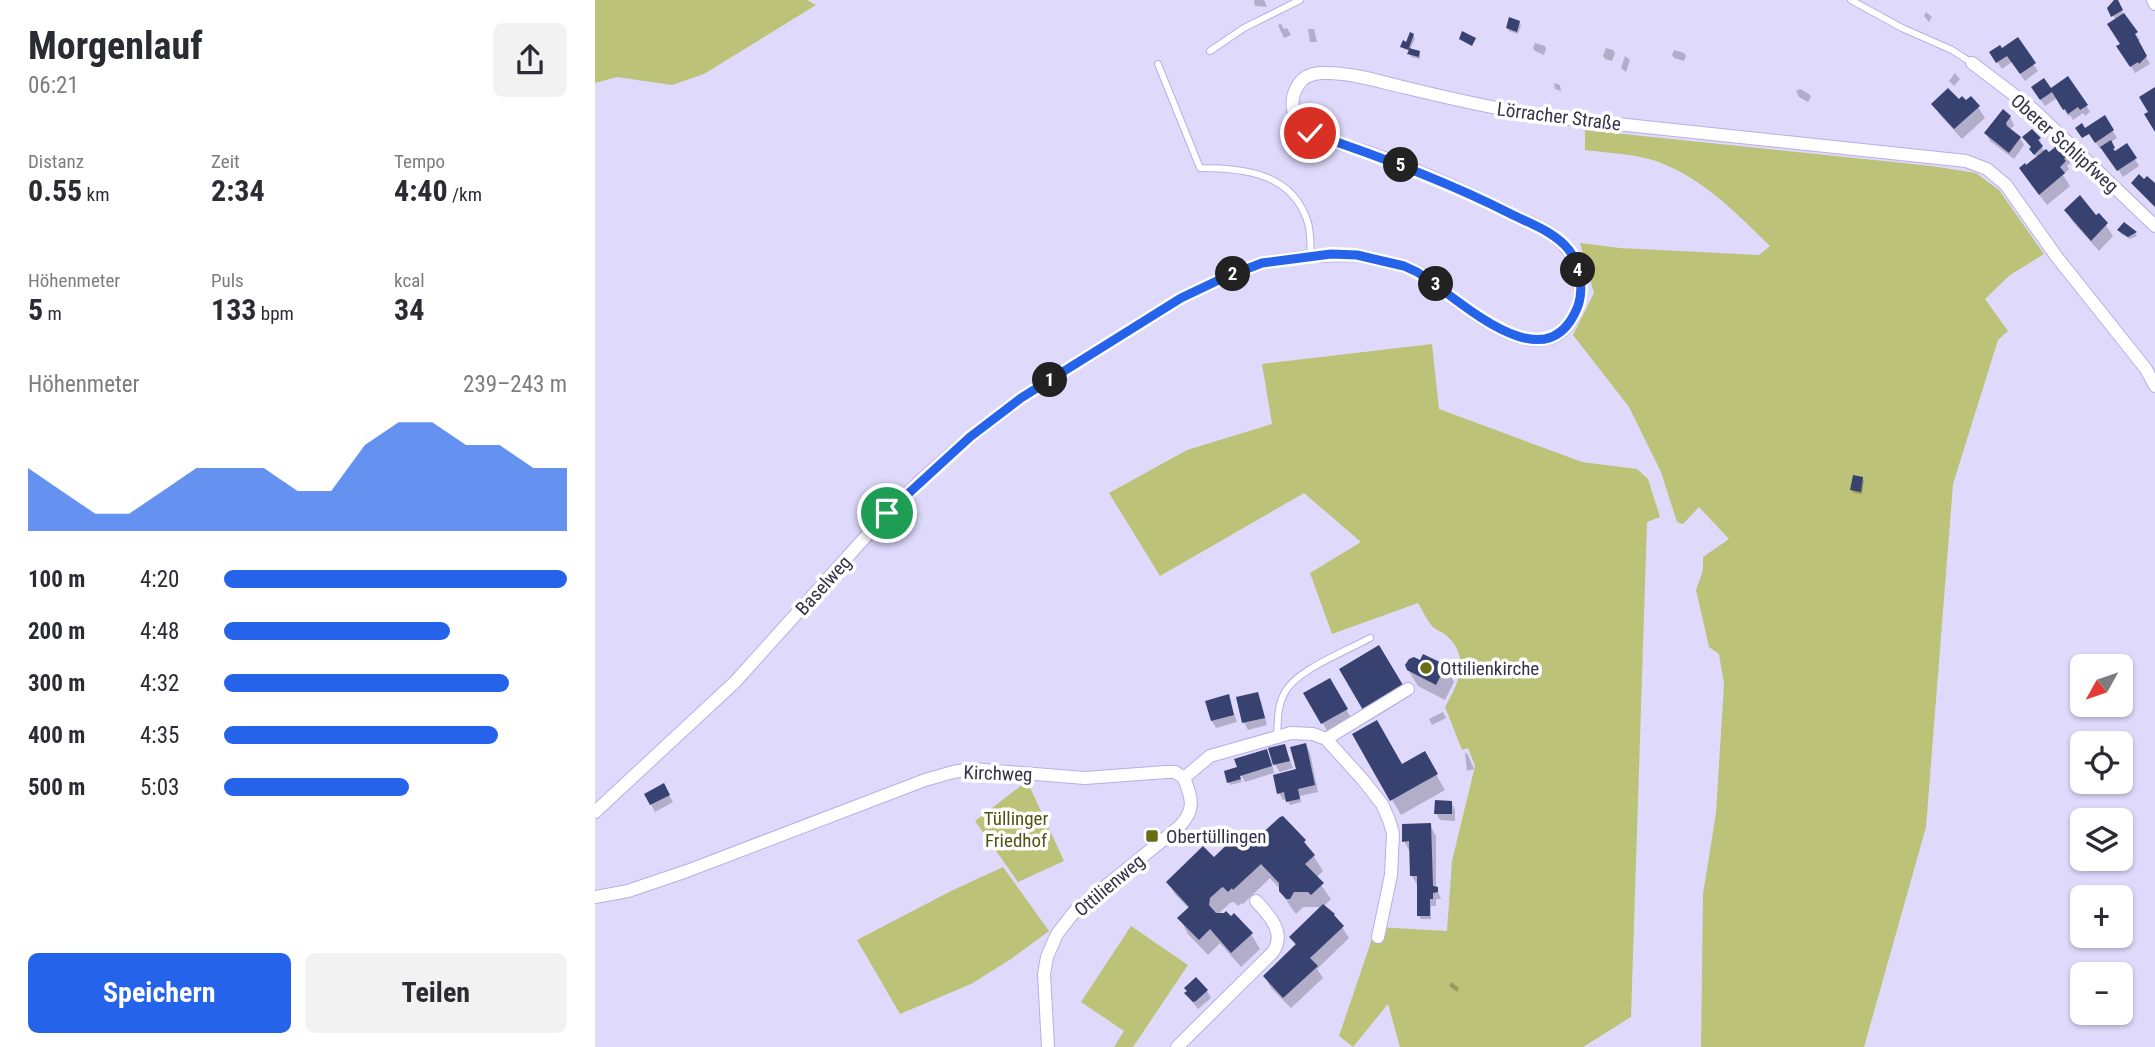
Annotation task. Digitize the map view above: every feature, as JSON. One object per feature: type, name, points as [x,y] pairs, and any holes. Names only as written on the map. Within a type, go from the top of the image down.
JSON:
[{"type":"street","name":"Oberer Schlipfweg","points":[[1972,63],[2034,110],[2155,226]]},
{"type":"street","name":"Lörracher Straße","points":[[1556,334],[1566,327],[1574,316],[1580,300],[1580,282],[1578,267],[1569,251],[1553,235],[1434,177],[1310,133],[1299,124],[1293,112],[1291,100],[1301,81],[1308,76],[1323,73],[1350,75],[1494,108],[1542,116],[1966,161],[1987,169],[2006,185],[2063,265],[2146,369],[2155,386]]},
{"type":"street","name":"Baselweg","points":[[595,812],[735,682],[887,513],[970,437],[1021,398],[1181,298],[1262,263],[1311,256],[1357,255],[1404,266],[1431,281],[1478,315],[1522,339],[1538,341],[1556,334]]},
{"type":"street","points":[[1326,739],[1408,689]]},
{"type":"street","points":[[1184,778],[1210,756],[1291,733],[1313,734],[1326,739],[1382,804],[1393,833],[1391,875],[1378,937]]},
{"type":"street","name":"Kirchweg","points":[[595,897],[628,891],[687,871],[953,772],[972,769],[1085,778],[1175,772],[1184,778]]},
{"type":"street","name":"Ottilienweg","points":[[1048,1047],[1044,974],[1047,957],[1057,934],[1075,911],[1188,817],[1192,805],[1184,778]]},
{"type":"street","points":[[1177,1047],[1279,944],[1278,932],[1257,901]]},
{"type":"lane","points":[[1210,51],[1244,28],[1300,0]]},
{"type":"lane","points":[[1851,0],[1902,28],[1952,50],[1972,63]]},
{"type":"lane","points":[[1158,64],[1199,168],[1243,170],[1266,176],[1287,189],[1296,199],[1308,222],[1311,256]]},
{"type":"lane","points":[[1277,737],[1279,708],[1284,692],[1292,683],[1370,638]]},
{"type":"green space","points":[[595,0],[807,0],[816,5],[704,74],[672,85],[617,77],[595,83]]},
{"type":"green space","points":[[1585,130],[1932,166],[1976,173],[1999,190],[2044,254],[2010,275],[1985,299],[2008,331],[1998,340],[1953,484],[1926,827],[1864,1047],[1701,1047],[1703,894],[1716,813],[1724,684],[1719,654],[1709,647],[1696,590],[1703,570],[1703,557],[1729,539],[1699,507],[1683,524],[1677,522],[1661,472],[1629,407],[1573,335],[1594,293],[1580,243],[1620,248],[1759,255],[1770,246],[1717,197],[1673,168],[1639,157],[1585,150]]},
{"type":"green space","points":[[1432,344],[1439,409],[1582,462],[1637,469],[1648,479],[1660,517],[1647,522],[1631,1017],[1583,1047],[1400,1047],[1388,1004],[1353,1047],[1339,1036],[1376,927],[1447,931],[1452,861],[1475,766],[1468,748],[1462,750],[1445,707],[1458,680],[1459,653],[1447,636],[1431,625],[1418,603],[1332,634],[1310,573],[1361,542],[1304,493],[1160,576],[1109,493],[1187,450],[1272,424],[1262,364]]},
{"type":"green space","name":"Tüllinger Friedhof","points":[[1027,781],[1064,861],[1018,882],[975,821]]},
{"type":"green space","points":[[1003,867],[1049,931],[971,984],[900,1014],[857,940]]},
{"type":"green space","points":[[1131,926],[1188,965],[1133,1047],[1114,1047],[1124,1031],[1081,1002]]},
{"type":"building","points":[[2114,0],[2118,0],[2123,10],[2111,17],[2107,8]]},
{"type":"building","points":[[2124,13],[2138,32],[2135,34],[2147,56],[2139,64],[2138,62],[2130,67],[2116,46],[2120,44],[2107,24]]},
{"type":"building","points":[[1509,17],[1520,21],[1517,32],[1506,28]]},
{"type":"building","points":[[1462,31],[1476,38],[1472,46],[1459,39]]},
{"type":"building","points":[[1410,32],[1414,34],[1409,48],[1420,51],[1419,57],[1407,54],[1409,50],[1400,47],[1403,40],[1406,42]]},
{"type":"building","points":[[2018,37],[2036,63],[2020,74],[2007,56],[1996,63],[1989,52],[2000,45],[2002,48]]},
{"type":"building","points":[[2068,76],[2088,105],[2080,110],[2078,107],[2068,114],[2052,92],[2040,100],[2031,87],[2044,78],[2051,88]]},
{"type":"building","points":[[2155,87],[2155,132],[2144,114],[2148,112],[2139,97]]},
{"type":"building","points":[[1948,88],[1959,99],[1962,96],[1966,100],[1971,96],[1980,106],[1954,129],[1931,104]]},
{"type":"building","points":[[2003,109],[2011,116],[2007,126],[2021,137],[2009,153],[1984,133]]},
{"type":"building","points":[[2105,115],[2114,130],[2095,143],[2089,134],[2082,138],[2075,128],[2082,123],[2085,128]]},
{"type":"building","points":[[2032,129],[2041,138],[2038,140],[2043,146],[2034,155],[2022,137]]},
{"type":"building","points":[[2111,140],[2115,151],[2127,143],[2137,158],[2117,171],[2100,147]]},
{"type":"building","points":[[2060,143],[2070,153],[2060,167],[2065,173],[2039,195],[2019,168],[2046,149],[2049,152]]},
{"type":"building","points":[[2139,174],[2144,179],[2147,176],[2155,183],[2155,207],[2131,183]]},
{"type":"building","points":[[2080,195],[2096,215],[2099,213],[2108,223],[2091,241],[2064,210]]},
{"type":"building","points":[[2124,222],[2137,232],[2128,237],[2117,230]]},
{"type":"building","points":[[1853,475],[1863,477],[1861,492],[1850,490]]},
{"type":"building","points":[[1379,645],[1403,685],[1363,710],[1339,669]]},
{"type":"building","name":"Ottilienkirche","points":[[1423,654],[1446,665],[1436,685],[1407,670],[1405,665],[1409,659],[1414,657],[1420,660]]},
{"type":"building","points":[[1330,678],[1348,709],[1321,724],[1303,693]]},
{"type":"building","points":[[1258,692],[1265,718],[1242,723],[1236,697]]},
{"type":"building","points":[[1229,694],[1234,715],[1211,721],[1205,701]]},
{"type":"building","points":[[1377,720],[1402,764],[1425,751],[1438,774],[1390,801],[1352,734]]},
{"type":"building","points":[[1306,743],[1315,785],[1298,789],[1300,799],[1286,802],[1284,792],[1277,794],[1273,775],[1296,769],[1290,747]]},
{"type":"building","points":[[1285,744],[1290,761],[1273,765],[1268,748]]},
{"type":"building","points":[[1267,749],[1272,766],[1227,783],[1224,771],[1237,767],[1234,759]]},
{"type":"building","points":[[664,783],[670,795],[650,805],[644,794]]},
{"type":"building","points":[[1435,800],[1452,801],[1452,814],[1434,814]]},
{"type":"building","points":[[1283,816],[1306,840],[1304,842],[1315,855],[1305,864],[1324,883],[1311,895],[1308,892],[1294,892],[1290,899],[1286,899],[1279,891],[1279,883],[1261,864],[1233,890],[1232,888],[1228,892],[1221,888],[1210,898],[1209,905],[1216,913],[1226,911],[1231,916],[1234,913],[1253,933],[1231,953],[1210,929],[1199,940],[1177,918],[1189,907],[1166,882],[1203,846],[1214,857],[1236,836],[1247,847]]},
{"type":"building","points":[[1431,823],[1433,886],[1438,887],[1438,892],[1433,893],[1433,899],[1430,899],[1430,916],[1417,916],[1417,876],[1410,876],[1409,841],[1402,842],[1402,824]]},
{"type":"building","points":[[1323,904],[1344,926],[1310,958],[1318,966],[1283,998],[1263,976],[1296,944],[1289,937]]},
{"type":"building","points":[[1196,977],[1208,990],[1193,1002],[1184,993],[1187,991],[1184,988]]},
{"type":"place","name":"Ottilienkirche","points":[[1426,668]]},
{"type":"place","name":"Obertüllingen","points":[[1152,836]]},
{"type":"route","points":[[887,513],[970,437],[1021,398],[1181,298],[1262,263],[1331,254],[1357,255],[1404,266],[1431,281],[1499,329],[1522,339],[1548,339],[1566,327],[1574,316],[1580,300],[1578,267],[1569,251],[1553,235],[1434,177],[1310,133]]}]
